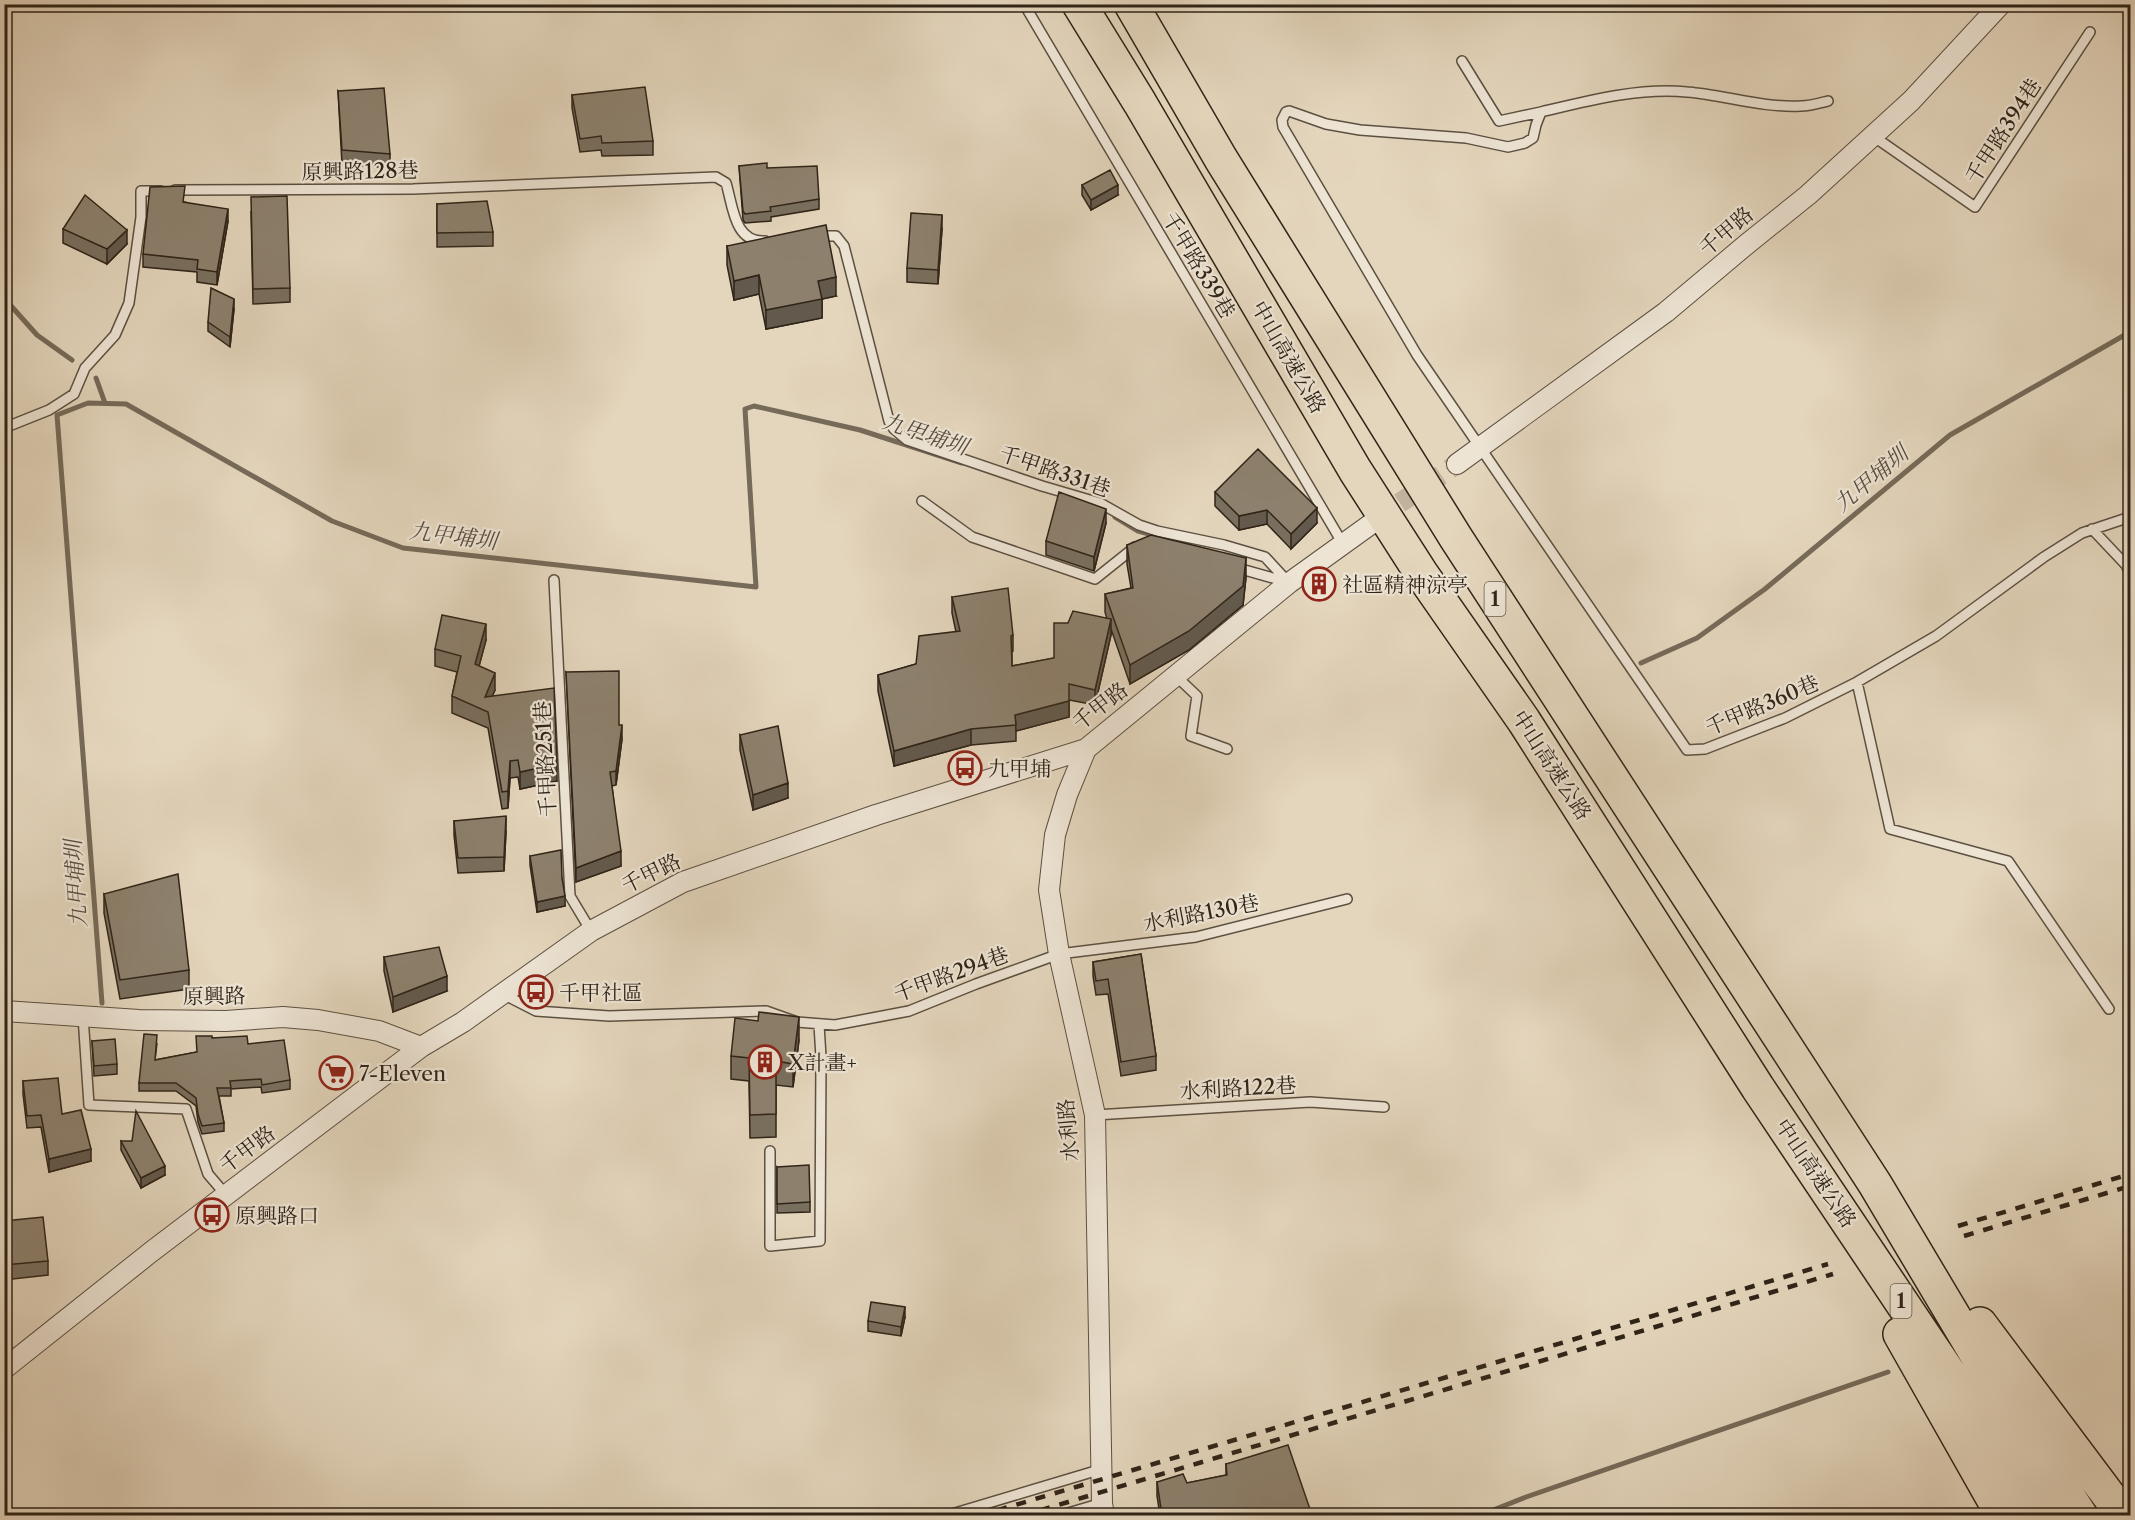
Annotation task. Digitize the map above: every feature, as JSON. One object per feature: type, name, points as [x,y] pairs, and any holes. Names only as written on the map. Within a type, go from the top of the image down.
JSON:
[{"type":"highway","name":"中山高速公路","points":[[1079,4],[1140,103],[1355,470],[1421,573],[1524,721],[1758,1088],[2042,1515]]},
{"type":"highway","name":"中山高速公路","points":[[1131,4],[1221,159],[1456,538],[1875,1184],[1981,1362],[2081,1515]]},
{"type":"highway","points":[[1758,1088],[2003,1515]]},
{"type":"highway","points":[[1875,1184],[2124,1515]]},
{"type":"street","name":"千甲路","points":[[1457,464],[1666,312],[1808,195],[1911,102],[2001,4]]},
{"type":"street","name":"千甲路","points":[[4,1369],[151,1252],[421,1047],[463,1022],[591,931],[683,882],[876,815],[1086,749],[1289,583],[1371,524]]},
{"type":"street","name":"水利路","points":[[1086,749],[1067,795],[1055,835],[1049,890],[1059,954],[1095,1115],[1103,1509]]},
{"type":"street","name":"原興路","points":[[4,1011],[140,1020],[226,1021],[283,1017],[318,1020],[379,1030],[421,1047]]},
{"type":"lane","name":"千甲路339巷","points":[[1024,4],[1343,544]]},
{"type":"lane","name":"千甲路394巷","points":[[1873,136],[1975,207],[2090,32]]},
{"type":"lane","points":[[1462,62],[1499,121],[1582,101],[1648,92],[1686,91],[1772,105],[1801,106],[1828,101]]},
{"type":"lane","points":[[1482,447],[1417,355],[1283,127],[1282,120],[1286,112],[1290,111],[1326,124],[1360,130],[1466,138],[1508,147],[1525,143],[1533,138],[1541,112]]},
{"type":"lane","name":"原興路128巷","points":[[4,428],[49,410],[74,394],[85,368],[115,335],[129,303],[141,217],[141,191],[193,188],[413,189],[716,177],[726,183],[737,225],[744,234],[759,242],[770,241]]},
{"type":"lane","name":"千甲路331巷","points":[[811,237],[831,234],[836,236],[844,246],[889,421],[899,435],[907,440],[1042,486],[1100,503],[1157,531],[1224,545],[1265,557],[1289,583]]},
{"type":"lane","name":"千甲路360巷","points":[[1482,447],[1687,750],[1705,749],[1785,718],[1857,682],[1936,636],[2044,557],[2082,533],[2130,516]]},
{"type":"lane","points":[[922,501],[972,537],[1095,579],[1142,541]]},
{"type":"lane","points":[[2092,529],[2130,573]]},
{"type":"lane","points":[[1221,564],[1289,583]]},
{"type":"lane","name":"千甲路251巷","points":[[554,580],[570,896],[591,931]]},
{"type":"lane","points":[[1176,676],[1197,696],[1191,736],[1227,749]]},
{"type":"lane","points":[[1857,682],[1890,829],[2008,861],[2109,1009]]},
{"type":"lane","name":"水利路130巷","points":[[1059,954],[1196,937],[1347,899]]},
{"type":"lane","name":"千甲路294巷","points":[[501,993],[536,1011],[609,1016],[766,1011],[796,1022],[836,1025],[909,1011],[1059,954]]},
{"type":"lane","points":[[83,1016],[89,1105],[186,1109],[208,1174],[226,1195]]},
{"type":"lane","points":[[770,1150],[770,1246],[820,1240],[821,1057],[819,1025]]},
{"type":"lane","name":"水利路122巷","points":[[1095,1115],[1310,1102],[1384,1107]]},
{"type":"lane","points":[[945,1515],[1102,1469]]},
{"type":"lane","points":[[1058,1515],[1103,1509]]},
{"type":"building","points":[[645,87],[653,141],[602,143],[601,136],[580,139],[572,95]]},
{"type":"building","points":[[384,88],[390,154],[342,150],[338,91]]},
{"type":"building","points":[[767,163],[767,168],[817,166],[819,199],[770,207],[771,211],[745,214],[739,166]]},
{"type":"building","points":[[1110,170],[1118,185],[1091,200],[1082,185]]},
{"type":"building","points":[[185,186],[183,202],[228,209],[217,272],[197,269],[198,260],[143,254],[150,187]]},
{"type":"building","points":[[85,195],[127,230],[107,249],[63,229]]},
{"type":"building","points":[[287,196],[290,288],[253,289],[251,197]]},
{"type":"building","points":[[487,201],[493,232],[437,233],[437,204]]},
{"type":"building","points":[[911,213],[942,215],[938,270],[907,268]]},
{"type":"building","points":[[826,225],[836,277],[818,281],[822,299],[766,310],[759,275],[734,281],[727,246]]},
{"type":"building","points":[[211,288],[234,299],[230,337],[208,322]]},
{"type":"building","points":[[1258,449],[1317,508],[1291,534],[1267,510],[1239,516],[1215,492]]},
{"type":"building","points":[[1059,492],[1106,509],[1094,557],[1046,541]]},
{"type":"building","points":[[1151,535],[1246,558],[1243,586],[1189,631],[1130,665],[1105,594],[1133,588],[1127,545]]},
{"type":"building","name":"社區精神涼亭","points":[[1320,570],[1327,575],[1328,580],[1326,586],[1317,589],[1312,586],[1310,578]]},
{"type":"building","points":[[1008,588],[1013,635],[1011,636],[1012,666],[1054,658],[1054,623],[1068,623],[1073,611],[1111,619],[1095,690],[1069,684],[1069,701],[1015,715],[1016,725],[971,729],[894,751],[878,675],[916,664],[919,636],[960,631],[952,597]]},
{"type":"building","points":[[442,615],[486,624],[475,664],[495,673],[485,697],[554,688],[557,764],[520,772],[518,760],[510,761],[508,791],[502,792],[488,712],[452,696],[461,656],[435,649]]},
{"type":"building","points":[[619,671],[619,725],[622,725],[616,771],[610,772],[621,851],[576,868],[566,672]]},
{"type":"building","points":[[778,726],[788,783],[753,795],[740,735]]},
{"type":"building","points":[[506,816],[504,857],[458,858],[454,821]]},
{"type":"building","points":[[561,850],[565,896],[537,902],[530,856]]},
{"type":"building","points":[[178,874],[189,970],[120,980],[104,894]]},
{"type":"building","points":[[439,947],[447,976],[393,997],[384,957]]},
{"type":"building","points":[[1141,954],[1156,1056],[1121,1062],[1108,979],[1096,981],[1093,962]]},
{"type":"building","points":[[759,1012],[799,1017],[793,1064],[776,1061],[776,1114],[750,1115],[749,1058],[731,1056],[735,1018],[758,1021]]},
{"type":"building","points":[[144,1034],[157,1035],[155,1060],[197,1052],[196,1036],[212,1036],[212,1038],[247,1036],[248,1044],[284,1040],[290,1080],[262,1085],[261,1079],[230,1081],[231,1088],[217,1088],[224,1123],[202,1126],[196,1098],[176,1083],[139,1083]]},
{"type":"building","points":[[115,1039],[117,1064],[94,1066],[92,1041]]},
{"type":"building","points":[[58,1078],[62,1114],[81,1110],[91,1149],[49,1159],[41,1115],[27,1116],[23,1081]]},
{"type":"building","points":[[136,1111],[165,1166],[141,1178],[121,1141],[132,1141]]},
{"type":"building","points":[[809,1165],[810,1202],[777,1204],[777,1167]]},
{"type":"building","points":[[43,1217],[48,1261],[4,1265],[4,1221]]},
{"type":"building","points":[[871,1302],[905,1307],[901,1327],[868,1321]]},
{"type":"building","points":[[1288,1445],[1312,1515],[1162,1515],[1157,1482],[1183,1474],[1187,1483],[1227,1475],[1226,1464]]},
{"type":"building","points":[[1073,1509],[1075,1515],[1051,1515]]},
{"type":"waterway","points":[[4,298],[37,335],[72,360]]},
{"type":"waterway","name":"九甲埔圳","points":[[1641,663],[1697,638],[1765,589],[1950,435],[2130,332]]},
{"type":"waterway","points":[[96,378],[105,403]]},
{"type":"waterway","name":"九甲埔圳","points":[[102,1003],[57,415],[88,403],[126,404],[332,521],[403,548],[756,587],[745,409],[754,406],[860,430],[962,463]]},
{"type":"waterway","name":"九甲埔圳","points":[[1115,517],[1138,531],[1190,545]]},
{"type":"waterway","points":[[1478,1516],[1526,1497],[1888,1372]]},
{"type":"tunnel","points":[[1375,520],[1457,464]]},
{"type":"railway","points":[[1958,1226],[2130,1174]]},
{"type":"railway","points":[[1964,1236],[2130,1186]]},
{"type":"railway","points":[[978,1516],[1828,1264]]},
{"type":"railway","points":[[1021,1516],[1833,1274]]},
{"type":"place","name":"社區精神涼亭","points":[[1319,584]]},
{"type":"place","name":"九甲埔","points":[[965,768]]},
{"type":"place","name":"千甲社區","points":[[536,992]]},
{"type":"place","name":"X計畫+","points":[[765,1062]]},
{"type":"place","name":"7-Eleven","points":[[336,1073]]},
{"type":"place","name":"原興路口","points":[[212,1215]]}]
